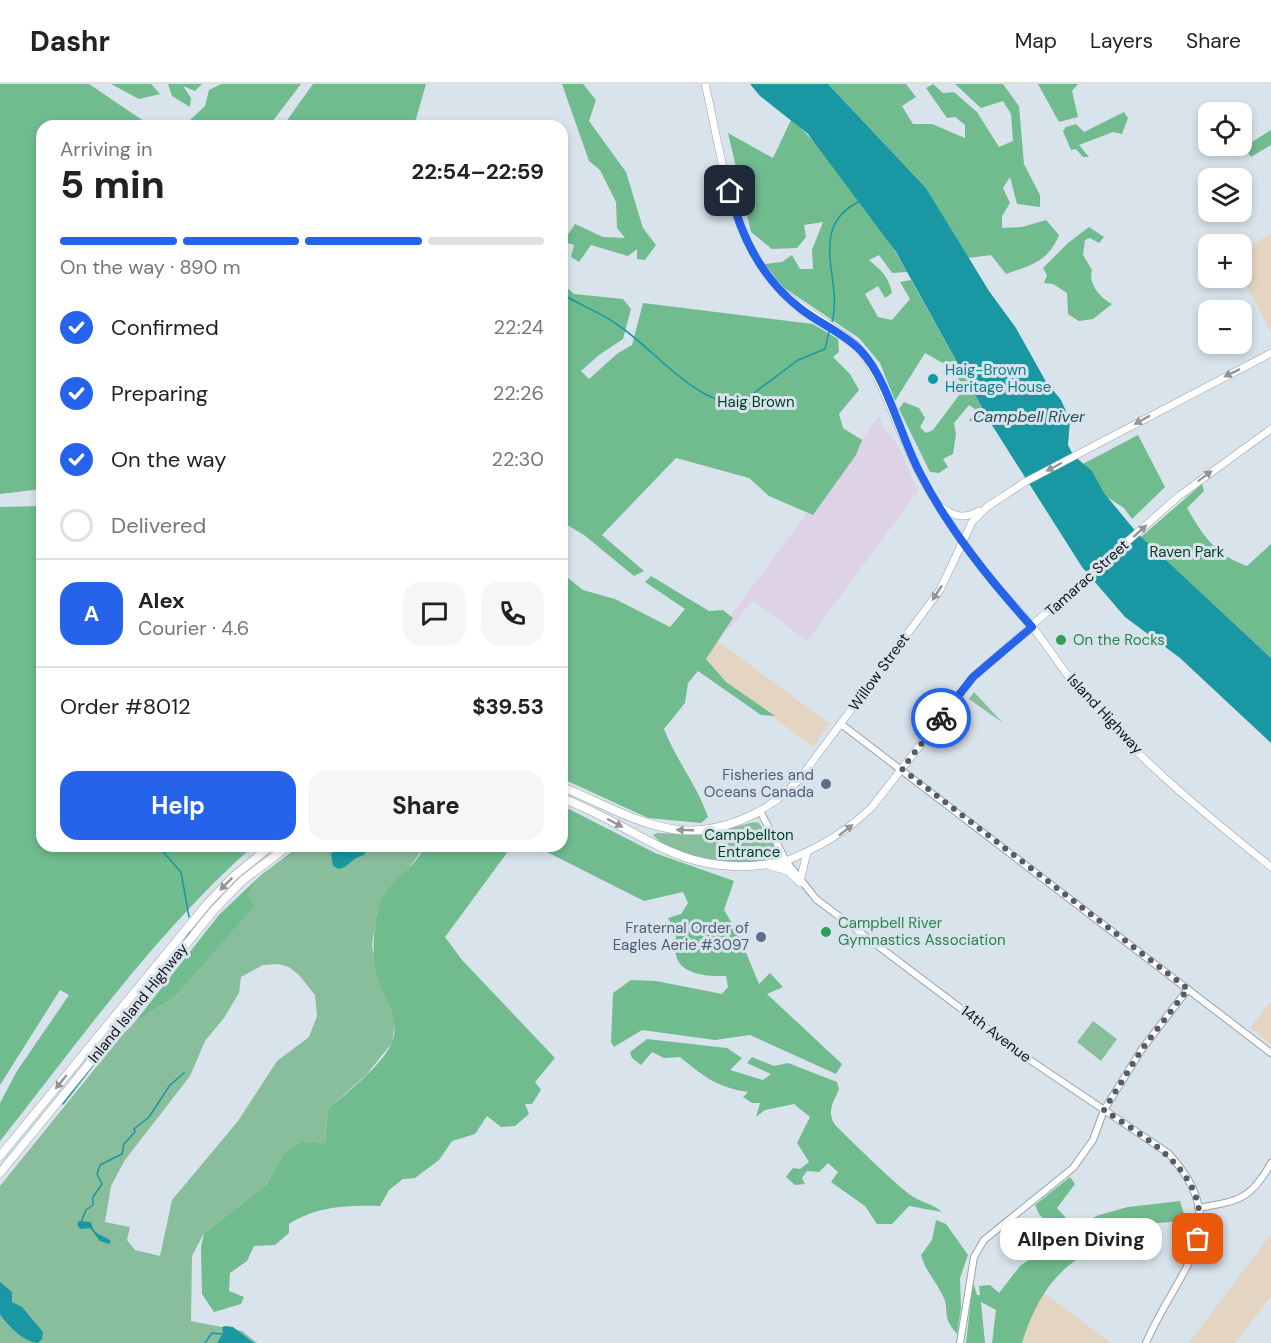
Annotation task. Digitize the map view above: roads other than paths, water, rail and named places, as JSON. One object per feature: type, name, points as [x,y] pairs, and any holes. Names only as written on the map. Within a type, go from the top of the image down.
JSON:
[{"type":"highway","points":[[568,790],[655,828],[688,831],[719,828],[760,811]]},
{"type":"highway","points":[[568,800],[584,806],[667,851],[699,863],[727,867],[766,865],[786,861]]},
{"type":"highway","name":"Inland Island Highway","points":[[0,1156],[207,904],[235,875],[264,852]]},
{"type":"highway","name":"Inland Island Highway","points":[[0,1173],[183,948],[242,881],[280,852]]},
{"type":"highway","points":[[766,865],[787,870],[800,882]]},
{"type":"main road","name":"Island Highway","points":[[705,84],[735,211],[745,237],[762,267],[779,289],[801,309],[861,351],[879,379],[912,458],[939,506],[962,541],[1032,627],[1072,681],[1120,735],[1201,812],[1271,867]]},
{"type":"main road","name":"Willow Street","points":[[760,811],[778,800],[798,781],[841,724],[940,590],[972,522],[987,507],[1022,484],[1271,353]]},
{"type":"main road","name":"Tamarac Street","points":[[786,861],[838,837],[857,822],[872,807],[973,677],[1179,496],[1271,429]]},
{"type":"main road","points":[[939,506],[957,517],[969,517],[987,507]]},
{"type":"main road","points":[[800,882],[807,852]]},
{"type":"street","points":[[841,724],[1271,1053]]},
{"type":"street","points":[[760,811],[786,861]]},
{"type":"street","name":"14th Avenue","points":[[786,861],[800,882],[824,905],[1011,1047],[1168,1153],[1182,1168],[1191,1185],[1198,1208],[1200,1227],[1196,1251],[1155,1321],[1146,1343]]},
{"type":"street","points":[[960,1343],[974,1257],[984,1240],[1073,1168],[1094,1140],[1104,1110],[1142,1049],[1188,989]]},
{"type":"street","points":[[1198,1208],[1228,1203],[1245,1197],[1260,1184],[1271,1163]]},
{"type":"water","name":"Campbell River","points":[[750,84],[828,84],[926,188],[989,291],[1016,328],[1045,380],[1061,400],[1070,420],[1068,445],[1073,455],[1092,471],[1104,493],[1137,533],[1271,658],[1271,743],[1180,658],[1125,617],[1082,567],[990,422],[896,252],[808,134],[760,96]]},
{"type":"water","points":[[333,852],[366,852],[339,869],[333,866],[331,854]]},
{"type":"water","points":[[79,1221],[91,1222],[96,1233],[111,1241],[109,1244],[100,1241],[90,1228],[80,1229],[77,1224]]},
{"type":"water","points":[[0,1282],[12,1292],[12,1302],[22,1307],[43,1332],[42,1339],[38,1343],[22,1337],[0,1314]]},
{"type":"water","points":[[222,1327],[233,1327],[254,1343],[217,1343],[223,1333]]},
{"type":"waterway","points":[[832,322],[834,290],[830,240],[834,226],[843,212],[860,201]]},
{"type":"waterway","points":[[568,297],[615,323],[688,383],[720,401],[738,405],[798,360],[825,349],[829,332]]},
{"type":"waterway","points":[[163,852],[181,872],[189,917]]},
{"type":"waterway","points":[[185,940],[190,931]]},
{"type":"waterway","points":[[63,1104],[108,1046]]},
{"type":"waterway","points":[[81,1222],[86,1210],[93,1205],[93,1197],[102,1184],[97,1174],[100,1165],[122,1154],[124,1144],[135,1132],[134,1129],[149,1117],[170,1085],[184,1073]]},
{"type":"waterway","points":[[205,1343],[212,1333],[222,1334]]},
{"type":"place","name":"Haig-Brown Heritage House","points":[[933,379]]},
{"type":"place","name":"On the Rocks","points":[[1061,640]]},
{"type":"place","name":"Fisheries and Oceans Canada","points":[[826,784]]},
{"type":"place","name":"Campbell River Gymnastics Association","points":[[826,932]]},
{"type":"place","name":"Fraternal Order of Eagles Aerie #3097","points":[[761,937]]},
{"type":"place","name":"Allpen Diving","points":[[1198,1239]]},
{"type":"park label","name":"Haig Brown","points":[[756,402]]},
{"type":"park label","name":"Raven Park","points":[[1187,552]]},
{"type":"park label","name":"Campbellton Entrance","points":[[749,844]]}]
